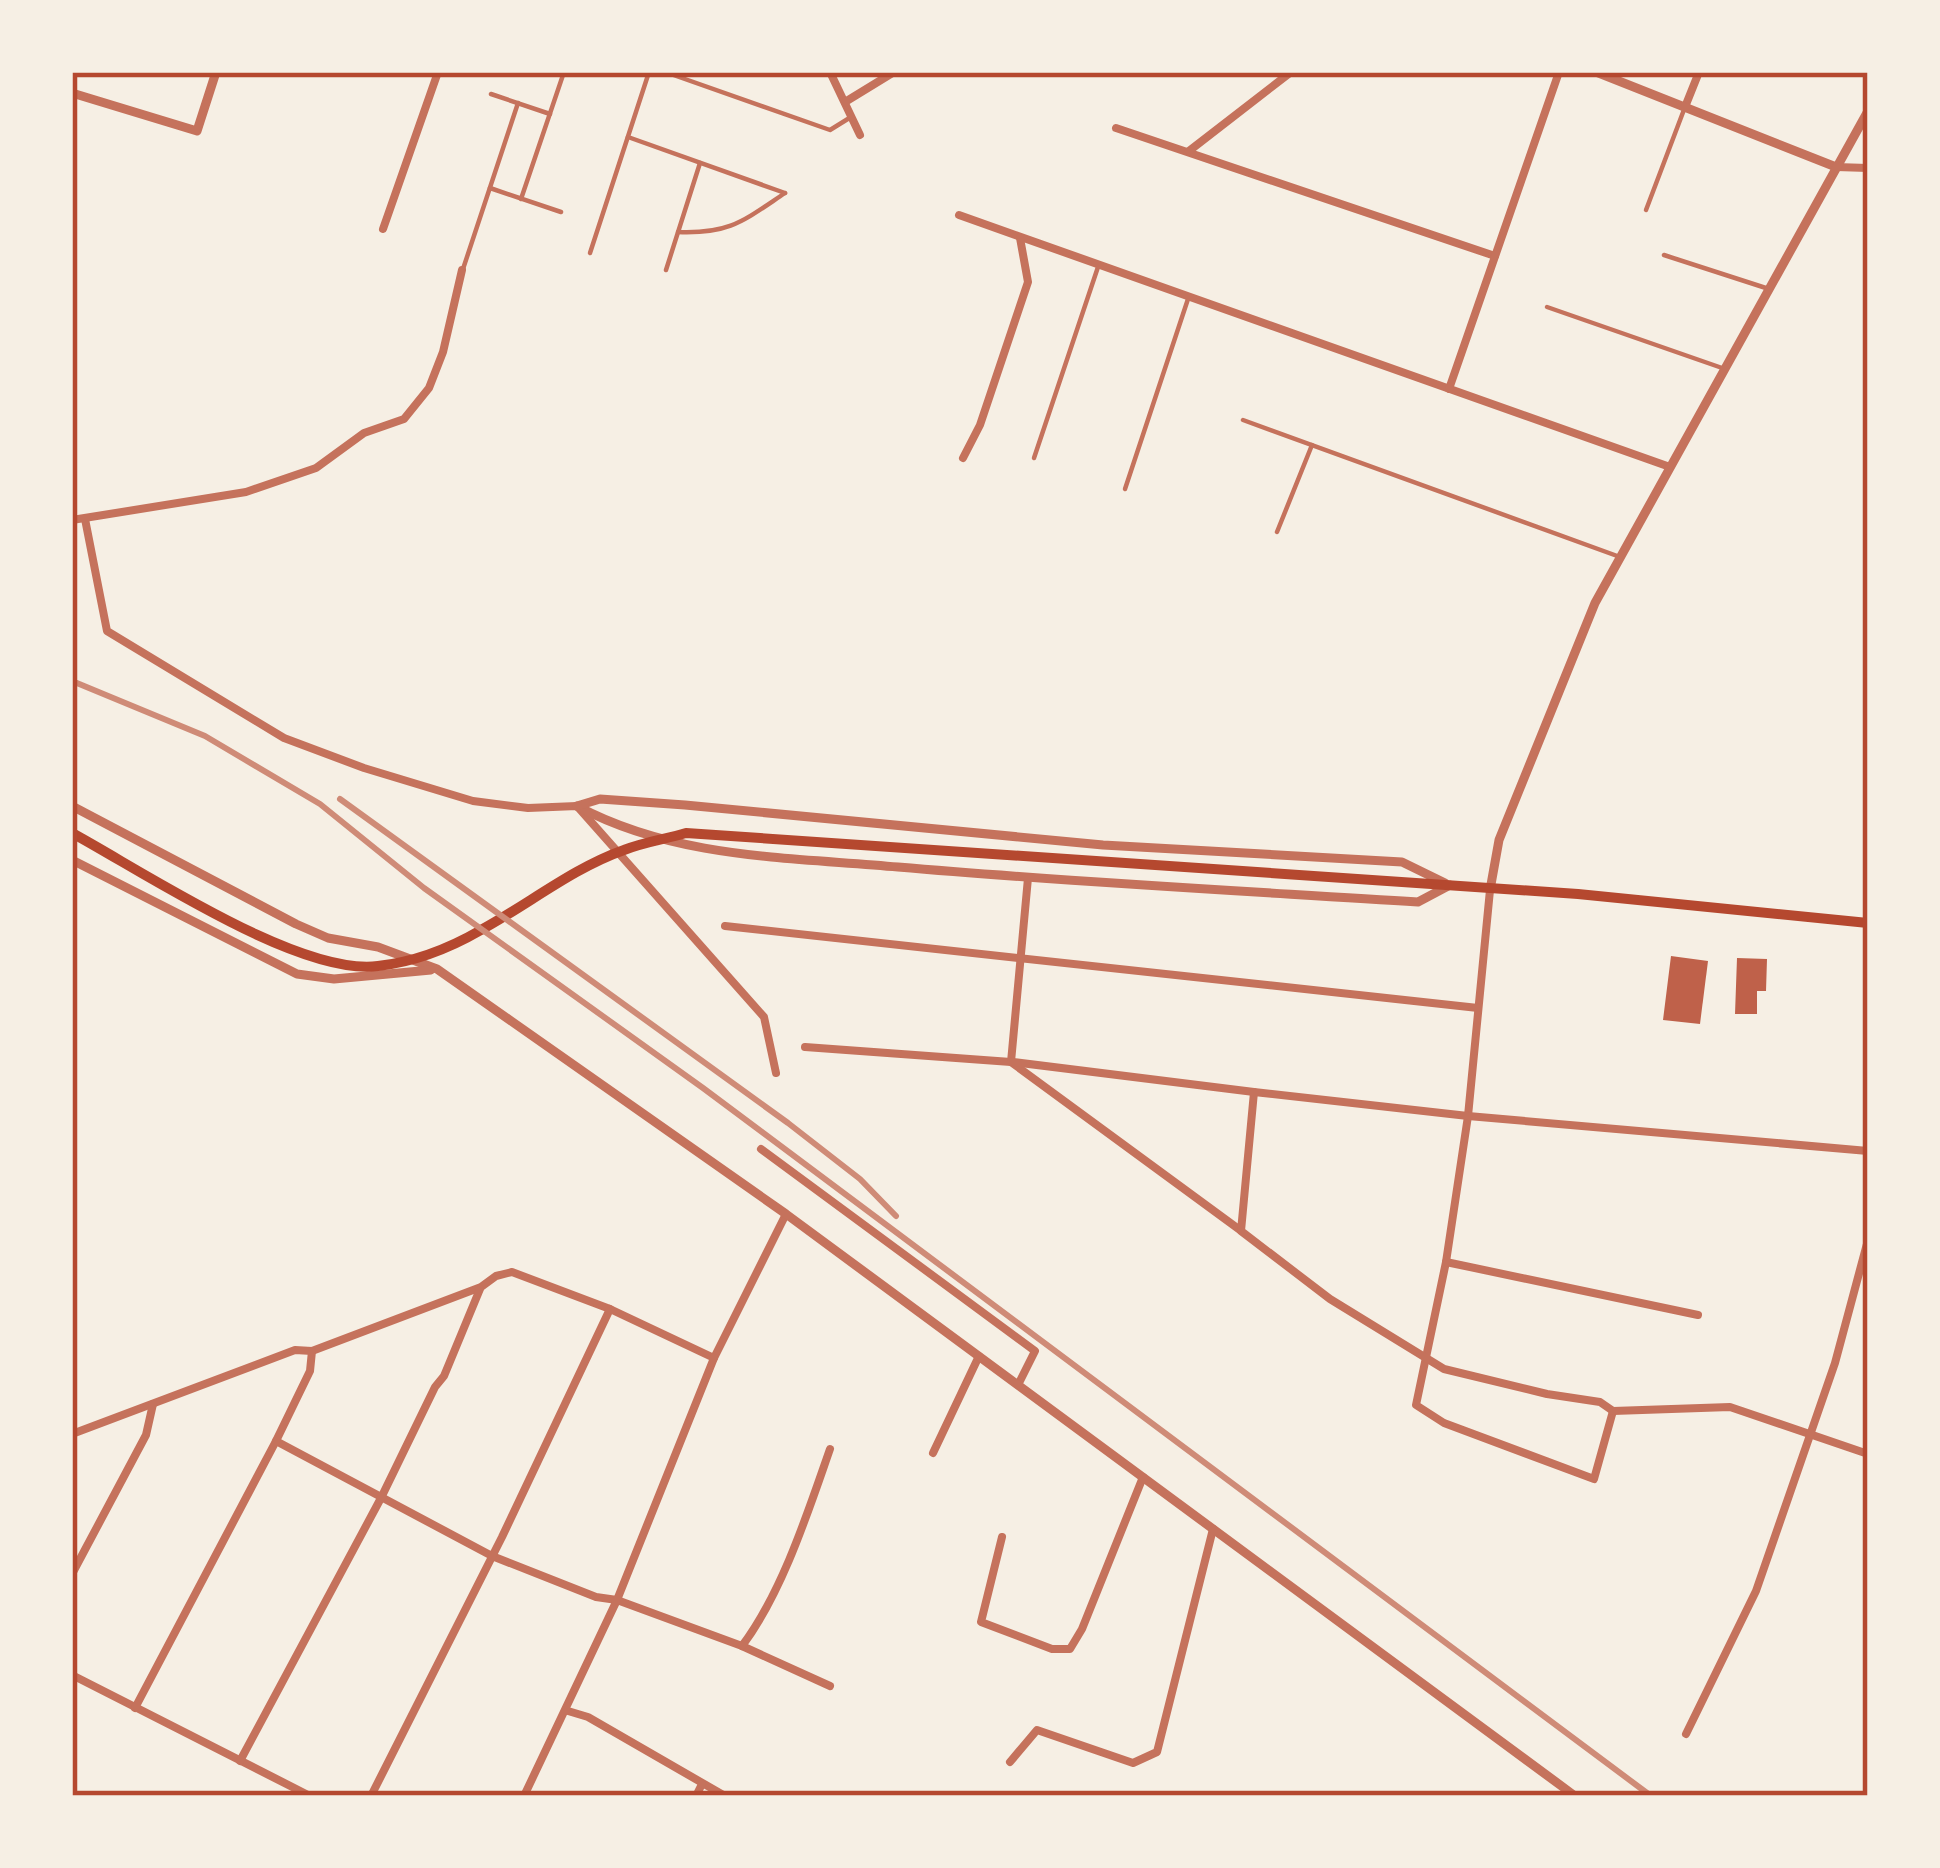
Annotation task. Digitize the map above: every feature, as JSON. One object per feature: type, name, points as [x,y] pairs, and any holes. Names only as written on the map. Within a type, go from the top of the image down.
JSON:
[{"type":"main road","points":[[72,833],[277,944],[323,959],[374,967],[425,956],[480,931],[623,850],[686,833],[1578,893],[1868,923]]},
{"type":"street","points":[[72,93],[197,130],[216,72]]},
{"type":"street","points":[[383,230],[438,72]]},
{"type":"street","points":[[830,72],[860,135]]},
{"type":"street","points":[[844,102],[894,72]]},
{"type":"street","points":[[1187,152],[1292,72]]},
{"type":"street","points":[[1449,388],[1558,72]]},
{"type":"street","points":[[1596,72],[1836,167],[1868,168]]},
{"type":"street","points":[[1685,107],[1699,72]]},
{"type":"street","points":[[1613,1411],[1594,1479],[1418,1409],[1416,1396],[1446,1262],[1468,1116],[1499,840],[1595,603],[1868,111]]},
{"type":"street","points":[[1116,128],[1495,256]]},
{"type":"street","points":[[959,215],[1670,466]]},
{"type":"street","points":[[963,458],[980,425],[1028,282],[1020,237]]},
{"type":"street","points":[[72,520],[246,492],[316,468],[364,433],[404,419],[429,388],[462,270]]},
{"type":"street","points":[[85,519],[107,631],[284,737],[437,793],[528,808],[578,806],[600,799],[1103,845],[1402,862],[1450,885]]},
{"type":"street","points":[[72,806],[296,924],[328,938],[378,947],[437,969],[786,1214],[1576,1796]]},
{"type":"street","points":[[578,806],[620,829],[689,848],[1028,878],[1418,902],[1450,885]]},
{"type":"street","points":[[578,806],[764,1017],[776,1073]]},
{"type":"street","points":[[72,860],[297,974],[334,980],[437,969]]},
{"type":"street","points":[[1011,1062],[1028,878]]},
{"type":"street","points":[[725,926],[1478,1008]]},
{"type":"street","points":[[372,977],[378,947]]},
{"type":"street","points":[[805,1047],[1011,1062],[1468,1116],[1868,1150]]},
{"type":"street","points":[[1011,1062],[1330,1299],[1444,1369],[1600,1402],[1613,1411],[1730,1407],[1868,1454]]},
{"type":"street","points":[[1241,1231],[1254,1092]]},
{"type":"street","points":[[761,1148],[1035,1351],[1018,1385]]},
{"type":"street","points":[[524,1796],[617,1600],[714,1358],[786,1214]]},
{"type":"street","points":[[1686,1734],[1756,1591],[1810,1436],[1868,1240]]},
{"type":"street","points":[[1446,1262],[1698,1315]]},
{"type":"street","points":[[72,1434],[295,1350],[312,1351],[512,1272],[610,1309],[714,1358]]},
{"type":"street","points":[[240,1761],[444,1376],[481,1287]]},
{"type":"street","points":[[370,1796],[610,1309]]},
{"type":"street","points":[[135,1708],[276,1442],[310,1371],[312,1351]]},
{"type":"street","points":[[933,1453],[979,1356]]},
{"type":"street","points":[[72,1574],[146,1435],[153,1404]]},
{"type":"street","points":[[276,1442],[492,1556],[742,1646],[830,1686]]},
{"type":"street","points":[[742,1646],[758,1626],[830,1449]]},
{"type":"street","points":[[1002,1537],[981,1622],[1052,1649],[1070,1649],[1143,1477]]},
{"type":"street","points":[[1010,1762],[1037,1730],[1133,1763],[1157,1752],[1213,1529]]},
{"type":"street","points":[[72,1675],[310,1796]]},
{"type":"street","points":[[568,1711],[588,1717],[724,1796]]},
{"type":"street","points":[[696,1796],[703,1784]]},
{"type":"lane","points":[[521,199],[564,72]]},
{"type":"lane","points":[[590,253],[650,72]]},
{"type":"lane","points":[[665,72],[830,130],[851,116]]},
{"type":"lane","points":[[491,94],[550,114]]},
{"type":"lane","points":[[462,270],[518,104]]},
{"type":"lane","points":[[1646,210],[1685,107]]},
{"type":"lane","points":[[628,137],[785,193],[714,233],[678,232]]},
{"type":"lane","points":[[666,270],[700,163]]},
{"type":"lane","points":[[490,188],[562,212]]},
{"type":"lane","points":[[1664,255],[1768,289]]},
{"type":"lane","points":[[1034,458],[1099,265]]},
{"type":"lane","points":[[1125,489],[1189,296]]},
{"type":"lane","points":[[1547,307],[1725,369]]},
{"type":"lane","points":[[1243,420],[1621,556]]},
{"type":"lane","points":[[1277,532],[1312,446]]},
{"type":"building","points":[[1671,956],[1708,961],[1700,1024],[1663,1020]]},
{"type":"building","points":[[1737,958],[1767,959],[1766,991],[1757,991],[1757,1014],[1735,1014]]},
{"type":"railway","points":[[72,681],[205,736],[320,804],[424,888],[703,1088],[1651,1796]]},
{"type":"railway","points":[[340,799],[788,1123],[860,1179],[896,1216]]}]
